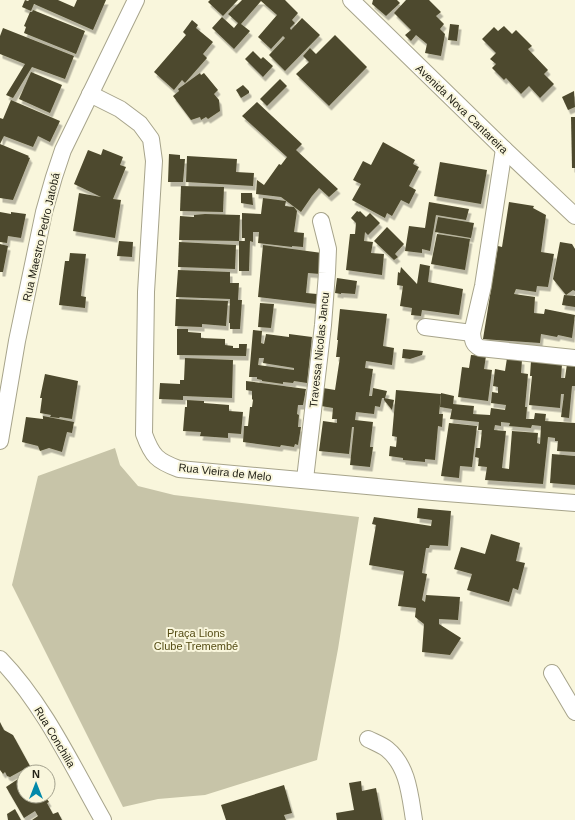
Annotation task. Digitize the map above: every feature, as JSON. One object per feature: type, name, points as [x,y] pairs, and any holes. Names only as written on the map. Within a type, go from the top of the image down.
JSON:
[{"type":"street","name":"Rua Maestro Pedro Jatobá","points":[[0,441],[17,341],[44,212],[63,150],[136,0]]},
{"type":"street","name":"Avenida Nova Cantareira","points":[[351,0],[575,216]]},
{"type":"street","name":"Rua Vieira de Melo","points":[[90,94],[120,109],[140,124],[151,139],[154,161],[146,292],[144,434],[150,449],[157,458],[166,464],[179,469],[575,503]]},
{"type":"street","points":[[504,149],[483,286],[472,334],[473,341],[475,346],[480,348],[575,358]]},
{"type":"street","points":[[558,201],[575,201]]},
{"type":"street","name":"Travessa Nicolas Jancu","points":[[305,479],[323,325],[327,273],[328,249],[321,221]]},
{"type":"street","points":[[425,327],[472,334]]},
{"type":"street","name":"Rua Conchilia","points":[[0,659],[13,672],[46,720],[103,820]]},
{"type":"street","points":[[552,673],[575,712]]},
{"type":"street","points":[[368,739],[387,748],[398,761],[406,778],[414,820]]},
{"type":"green space","name":"Praça Lions Clube Tremembé","points":[[115,448],[120,465],[138,486],[174,495],[359,517],[338,649],[317,760],[205,795],[158,799],[123,807],[12,585],[38,476]]},
{"type":"building","points":[[25,0],[58,0],[74,7],[77,0],[106,0],[93,30],[34,4],[31,11],[22,7]]},
{"type":"building","points":[[210,0],[238,0],[223,16],[208,2]]},
{"type":"building","points":[[242,0],[285,0],[298,13],[292,20],[295,23],[290,28],[291,30],[302,18],[320,35],[285,71],[269,55],[285,38],[283,36],[271,49],[258,37],[277,15],[261,1],[241,24],[250,31],[234,49],[212,28],[222,17],[234,28],[238,23],[228,14]]},
{"type":"building","points":[[373,0],[397,0],[400,3],[386,16],[372,4]]},
{"type":"building","points":[[406,0],[429,0],[441,12],[436,16],[444,24],[440,29],[445,34],[441,56],[425,53],[427,44],[416,35],[411,41],[405,35],[411,30],[394,13]]},
{"type":"building","points":[[33,10],[85,31],[76,54],[24,33],[26,27],[24,26],[30,12]]},
{"type":"building","points":[[192,20],[198,25],[196,28],[213,42],[203,54],[207,58],[185,83],[182,80],[174,90],[154,72],[186,35],[183,32]]},
{"type":"building","points":[[450,24],[459,25],[457,41],[448,40]]},
{"type":"building","points":[[504,26],[512,34],[516,30],[532,46],[528,49],[548,70],[544,74],[554,84],[540,98],[529,86],[521,94],[506,78],[504,80],[492,68],[496,64],[490,59],[496,53],[482,39],[494,27],[498,31]]},
{"type":"building","points":[[3,28],[74,56],[65,79],[32,67],[13,98],[6,95],[25,64],[0,54],[0,36]]},
{"type":"building","points":[[335,35],[367,67],[329,106],[296,74],[309,62],[303,56],[310,48],[316,54]]},
{"type":"building","points":[[253,51],[261,59],[263,57],[273,66],[263,77],[245,59]]},
{"type":"building","points":[[31,72],[62,85],[50,113],[19,99]]},
{"type":"building","points":[[200,73],[201,75],[204,73],[218,90],[214,94],[219,100],[220,111],[208,119],[206,117],[201,120],[200,117],[191,120],[173,96],[179,91],[178,89]]},
{"type":"building","points":[[280,79],[287,86],[267,106],[260,99]]},
{"type":"building","points":[[243,85],[249,93],[241,98],[236,90]]},
{"type":"building","points":[[574,91],[575,107],[568,110],[562,97]]},
{"type":"building","points":[[11,100],[60,121],[50,142],[38,136],[33,147],[4,136],[0,144],[0,118],[3,119]]},
{"type":"building","points":[[257,102],[302,144],[296,150],[338,189],[329,197],[319,188],[301,212],[281,197],[256,194],[257,180],[264,185],[279,164],[281,165],[287,157],[242,116]]},
{"type":"building","points":[[571,117],[575,117],[575,168],[572,168]]},
{"type":"building","points":[[383,142],[415,160],[413,164],[419,167],[409,186],[416,190],[409,204],[401,200],[392,216],[387,213],[385,218],[352,200],[361,184],[353,180],[363,161],[371,165]]},
{"type":"building","points":[[0,144],[29,156],[28,157],[30,158],[13,200],[0,198]]},
{"type":"building","points":[[103,149],[123,157],[120,165],[126,167],[113,199],[121,200],[115,238],[73,231],[79,193],[101,197],[74,184],[88,150],[101,155]]},
{"type":"building","points":[[169,154],[180,155],[180,159],[185,159],[183,182],[168,182]]},
{"type":"building","points":[[187,156],[237,159],[236,172],[254,173],[253,186],[186,182]]},
{"type":"building","points":[[440,162],[487,170],[481,204],[434,196]]},
{"type":"building","points":[[181,186],[224,187],[223,212],[180,211]]},
{"type":"building","points":[[241,193],[252,193],[253,205],[241,203]]},
{"type":"building","points":[[263,198],[286,201],[285,206],[294,207],[297,211],[294,232],[304,233],[303,247],[258,243],[259,232],[253,232],[253,242],[250,241],[249,271],[239,271],[239,241],[245,241],[245,238],[242,238],[242,213],[261,214]]},
{"type":"building","points":[[429,202],[469,209],[466,220],[436,215],[430,251],[422,249],[422,253],[405,251],[409,226],[425,228]]},
{"type":"building","points":[[509,202],[534,206],[533,208],[546,215],[541,252],[554,254],[548,287],[537,286],[536,292],[516,289],[514,294],[535,297],[534,313],[544,314],[545,309],[575,315],[572,338],[541,334],[540,343],[483,339],[498,246],[502,247]]},
{"type":"building","points":[[357,211],[360,211],[366,217],[370,213],[380,223],[368,235],[365,232],[364,241],[373,242],[371,253],[384,254],[382,275],[346,270],[350,234],[355,234],[356,223],[351,218]]},
{"type":"building","points":[[0,212],[26,214],[21,238],[8,236],[7,243],[0,242]]},
{"type":"building","points":[[194,215],[240,215],[239,241],[179,240],[180,216],[194,217]]},
{"type":"building","points":[[438,217],[474,223],[471,238],[435,232]]},
{"type":"building","points":[[387,227],[404,244],[395,254],[398,257],[394,260],[374,241]]},
{"type":"building","points":[[437,234],[470,239],[465,270],[431,264]]},
{"type":"building","points":[[119,241],[133,242],[132,257],[117,256]]},
{"type":"building","points":[[179,242],[236,245],[235,269],[178,267]]},
{"type":"building","points":[[560,242],[572,244],[575,249],[575,291],[573,290],[566,295],[553,279]]},
{"type":"building","points":[[0,244],[8,246],[3,272],[0,272]]},
{"type":"building","points":[[263,245],[322,253],[320,274],[308,273],[306,293],[317,294],[316,304],[258,297]]},
{"type":"building","points":[[70,253],[86,254],[81,296],[86,297],[85,308],[59,305],[65,261],[69,261]]},
{"type":"building","points":[[420,264],[430,266],[428,282],[463,289],[459,315],[422,310],[421,316],[411,315],[412,308],[400,306],[403,286],[397,285],[398,272],[400,273],[401,267],[417,284]]},
{"type":"building","points":[[178,270],[230,272],[230,283],[239,283],[238,300],[242,300],[240,329],[230,329],[230,299],[176,297]]},
{"type":"building","points":[[337,278],[357,281],[355,294],[335,293]]},
{"type":"building","points":[[564,295],[575,296],[575,307],[562,305]]},
{"type":"building","points":[[176,299],[228,301],[226,326],[202,324],[202,327],[175,326]]},
{"type":"building","points":[[260,303],[274,304],[271,328],[258,327]]},
{"type":"building","points":[[340,309],[387,314],[383,346],[394,348],[392,365],[366,361],[365,368],[373,369],[369,396],[372,396],[373,388],[387,391],[385,398],[382,398],[380,407],[375,406],[374,414],[356,412],[355,420],[373,422],[370,447],[373,447],[370,467],[350,465],[354,427],[352,427],[349,454],[319,451],[323,421],[337,423],[337,419],[332,419],[333,408],[321,406],[323,388],[335,390],[340,357],[336,357]]},
{"type":"building","points":[[177,329],[188,329],[188,332],[201,333],[201,338],[225,339],[225,345],[233,346],[233,348],[239,348],[239,344],[247,344],[246,356],[177,355]]},
{"type":"building","points":[[253,330],[262,331],[261,343],[264,344],[266,334],[289,337],[289,334],[312,337],[307,383],[294,381],[293,383],[283,382],[283,384],[262,381],[257,379],[257,377],[249,377]],"holes":[[[259,358],[264,358],[263,363],[294,368],[294,370],[258,365]]]},
{"type":"building","points":[[403,349],[423,351],[422,355],[410,359],[402,358]]},
{"type":"building","points":[[471,355],[486,356],[484,369],[492,370],[488,401],[458,397],[462,367],[469,368]]},
{"type":"building","points":[[185,358],[233,360],[232,398],[183,396],[183,400],[159,399],[160,383],[180,384],[180,380],[184,380]]},
{"type":"building","points":[[507,358],[522,360],[521,373],[528,374],[525,407],[527,407],[526,419],[534,419],[535,413],[546,414],[545,421],[575,423],[575,452],[557,451],[558,441],[555,441],[555,438],[548,437],[543,484],[485,480],[487,467],[478,466],[479,458],[475,457],[476,448],[480,448],[482,430],[478,430],[479,422],[450,419],[452,409],[440,407],[441,393],[454,396],[453,404],[474,406],[473,414],[490,415],[491,408],[505,410],[506,405],[491,403],[492,392],[498,393],[498,387],[493,386],[495,369],[505,371]],"holes":[[[501,422],[510,423],[509,426],[531,428],[532,425],[541,426],[540,444],[537,443],[538,433],[512,431],[509,469],[502,468],[506,431],[494,430],[495,425],[501,426]]]},
{"type":"building","points":[[531,361],[562,364],[561,378],[565,378],[567,364],[575,365],[575,386],[572,386],[569,418],[561,417],[564,394],[561,394],[560,408],[529,405],[532,376],[530,376]]},
{"type":"building","points":[[45,374],[78,381],[72,419],[50,417],[51,415],[40,413],[42,398],[40,398]]},
{"type":"building","points":[[246,381],[306,389],[303,405],[298,405],[298,427],[301,427],[298,445],[295,444],[294,447],[281,445],[280,447],[243,442],[244,426],[248,426],[250,407],[252,407],[253,400],[252,391],[246,390]]},
{"type":"building","points":[[396,390],[441,394],[439,414],[443,414],[442,427],[438,426],[435,460],[425,459],[425,462],[403,460],[403,458],[389,456],[390,446],[396,447],[397,437],[392,436]]},
{"type":"building","points":[[384,398],[394,400],[392,410],[384,400]]},
{"type":"building","points":[[187,400],[229,405],[229,411],[243,412],[241,434],[228,433],[228,438],[200,436],[201,432],[183,431]]},
{"type":"building","points":[[43,416],[74,422],[72,433],[67,432],[62,452],[49,448],[40,451],[38,446],[22,442],[26,417],[43,419]]},
{"type":"building","points":[[449,423],[477,426],[472,467],[460,466],[459,478],[441,476]]},
{"type":"building","points":[[552,454],[575,456],[575,485],[550,483]]},
{"type":"building","points":[[418,508],[451,511],[448,546],[430,545],[429,548],[426,548],[422,573],[427,574],[422,600],[425,602],[426,595],[460,597],[458,620],[439,619],[439,624],[461,638],[450,655],[422,652],[424,624],[415,617],[416,608],[398,606],[404,571],[369,565],[376,525],[372,524],[374,517],[431,526],[432,520],[417,518]]},
{"type":"building","points":[[491,534],[520,543],[516,561],[525,563],[518,590],[513,588],[509,602],[467,590],[472,574],[454,569],[461,547],[485,554]]},
{"type":"building","points":[[0,722],[4,730],[13,735],[29,764],[16,764],[16,774],[10,777],[7,776],[5,772],[3,774],[0,770]]},
{"type":"building","points":[[16,780],[16,804],[48,804],[53,814],[58,812],[62,820],[32,820],[38,816],[35,811],[24,818],[6,787]]},
{"type":"building","points":[[361,781],[362,791],[376,788],[382,820],[337,820],[336,813],[354,810],[349,783]]},
{"type":"building","points":[[284,785],[292,813],[284,815],[286,820],[226,820],[221,805]]},
{"type":"building","points":[[15,809],[21,820],[8,820],[7,814]]}]
